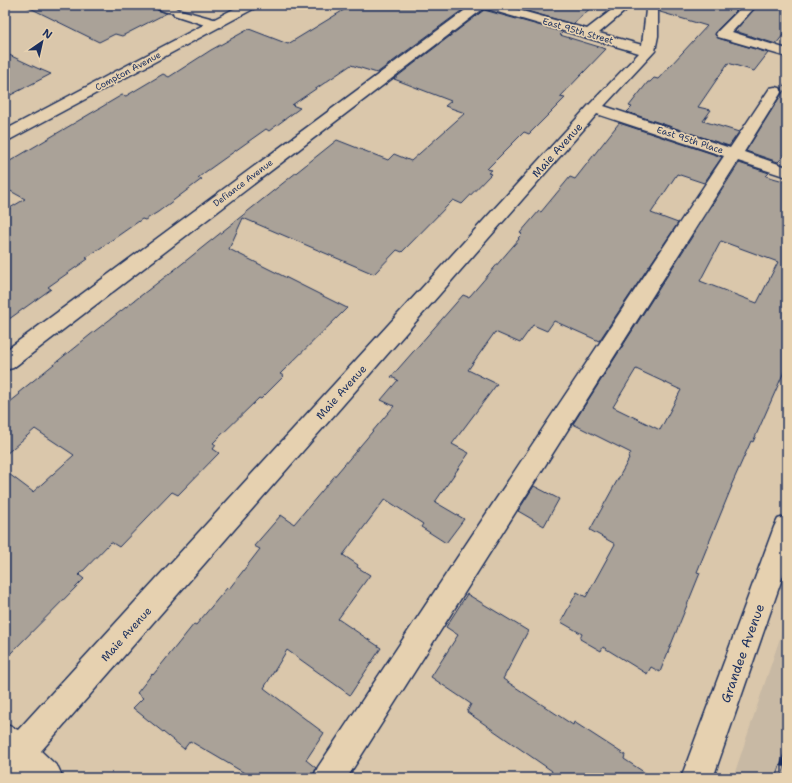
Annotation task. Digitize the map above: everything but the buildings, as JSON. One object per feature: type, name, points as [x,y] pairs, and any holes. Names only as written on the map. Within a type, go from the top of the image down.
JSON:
[{"type":"street","name":"Compton Avenue","points":[[5,136],[251,5]]},
{"type":"street","name":"Defiance Avenue","points":[[5,362],[480,5]]},
{"type":"street","name":"East 95th Street","points":[[486,5],[648,50]]},
{"type":"street","points":[[589,34],[626,5]]},
{"type":"street","points":[[648,50],[651,36],[652,10],[654,5]]},
{"type":"street","points":[[751,5],[723,34],[787,53]]},
{"type":"street","points":[[170,9],[216,24]]},
{"type":"street","name":"Maie Avenue","points":[[10,753],[648,50]]},
{"type":"street","points":[[329,778],[775,91]]},
{"type":"street","name":"East 95th Place","points":[[594,108],[787,172]]},
{"type":"street","name":"Grandee Avenue","points":[[697,778],[787,527]]},
{"type":"street","points":[[10,753],[47,778]]},
{"type":"shaded area","points":[[787,617],[787,778],[733,778]]},
{"type":"railway","points":[[779,778],[787,751]]}]
